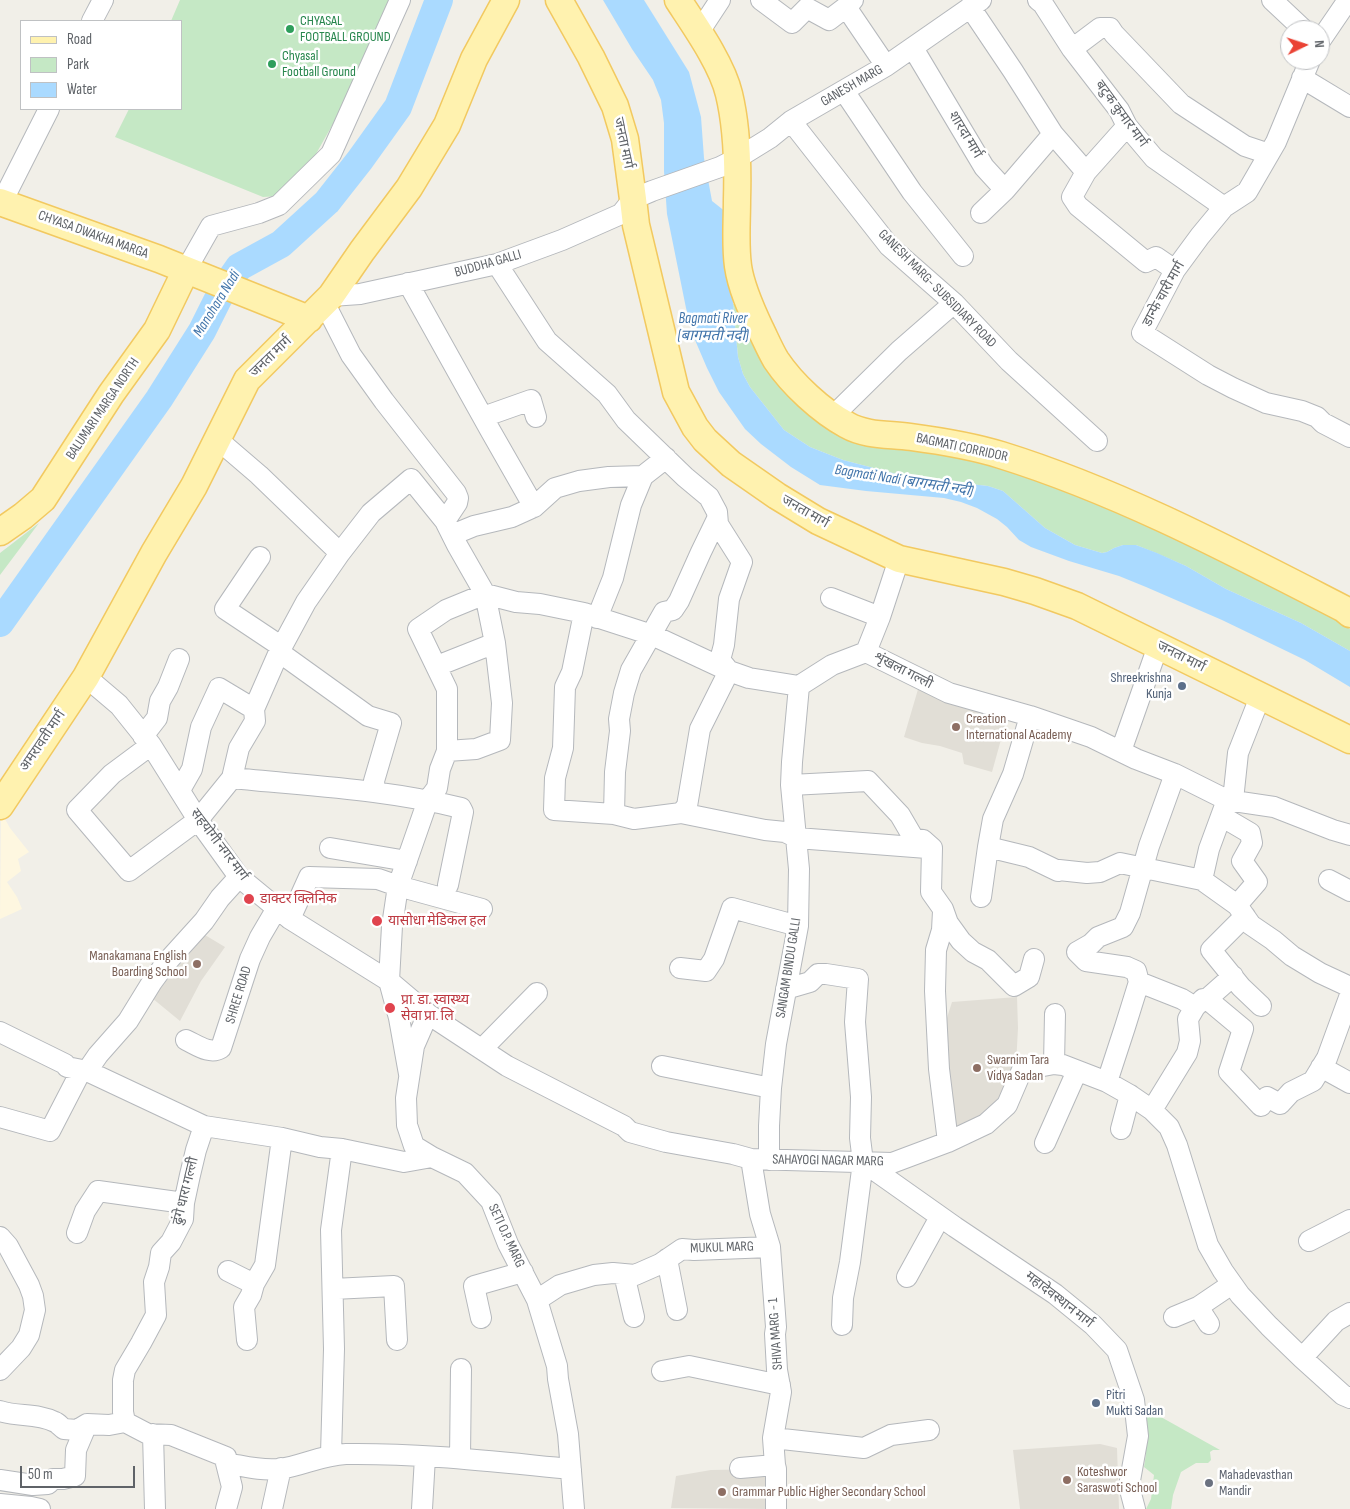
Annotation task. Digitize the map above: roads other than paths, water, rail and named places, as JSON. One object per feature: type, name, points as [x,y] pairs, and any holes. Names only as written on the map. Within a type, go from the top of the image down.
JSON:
[{"type":"main road","name":"जनता मार्ग","points":[[86,677],[194,486],[247,380],[362,251],[409,188],[447,125],[474,59],[506,0]]},
{"type":"main road","name":"जनता मार्ग","points":[[559,0],[592,56],[615,106],[643,195],[636,225],[676,392],[695,427],[705,440],[731,464],[777,496],[818,521],[899,559],[996,580],[1077,606],[1350,740]]},
{"type":"main road","name":"BAGMATI CORRIDOR","points":[[678,0],[699,32],[724,78],[734,118],[728,163],[738,196],[736,253],[739,273],[751,307],[774,357],[787,375],[833,416],[848,426],[880,435],[910,437],[979,449],[1076,481],[1259,565],[1344,609],[1350,614]]},
{"type":"main road","name":"CHYASA DWAKHA MARGA","points":[[1,202],[190,271],[314,307]]},
{"type":"main road","name":"BALUMARI MARGA NORTH","points":[[0,532],[44,499],[111,394],[157,330],[190,271]]},
{"type":"main road","name":"अमरावती मार्ग","points":[[0,806],[86,677]]},
{"type":"street","points":[[93,20],[103,0]]},
{"type":"street","points":[[190,271],[211,226],[259,213],[279,205],[331,154],[400,0]]},
{"type":"street","points":[[699,32],[720,0]]},
{"type":"street","points":[[761,0],[792,23],[807,8],[829,20],[850,4],[886,66]]},
{"type":"street","name":"बटुक कुमार मार्ग","points":[[1038,0],[1043,4],[1072,49],[1120,110],[1127,126],[1154,158],[1224,207]]},
{"type":"street","points":[[1272,0],[1293,20]]},
{"type":"street","points":[[1330,26],[1348,0]]},
{"type":"street","points":[[975,4],[1053,134],[1086,172]]},
{"type":"street","name":"GANESH MARG","points":[[643,195],[728,163],[770,138],[791,121],[886,66],[975,4]]},
{"type":"street","points":[[1072,49],[1100,28],[1110,28],[1181,104],[1245,146],[1269,154]]},
{"type":"street","name":"शारदा मार्ग","points":[[913,48],[984,167],[1004,190]]},
{"type":"street","name":"डान्फे चारी मार्ग","points":[[1306,70],[1289,112],[1269,154],[1247,192],[1224,207],[1200,236],[1175,270],[1142,333],[1208,375],[1233,388],[1266,403],[1302,411],[1350,437]]},
{"type":"street","points":[[1302,78],[1350,107]]},
{"type":"street","points":[[844,91],[912,192],[963,256]]},
{"type":"street","points":[[1,202],[47,110]]},
{"type":"street","name":"GANESH MARG- SUBSIDIARY ROAD","points":[[791,121],[890,246],[954,304],[1009,361],[1097,441]]},
{"type":"street","points":[[1127,126],[1086,172],[1072,197],[1078,206],[1146,262],[1156,257],[1175,270]]},
{"type":"street","points":[[981,213],[1004,190],[1053,134]]},
{"type":"street","name":"BUDDHA GALLI","points":[[314,307],[360,294],[497,264],[562,240],[620,214],[643,195]]},
{"type":"street","points":[[497,264],[547,341],[608,394],[626,420],[685,477],[710,497],[717,512],[718,524],[742,562],[729,599],[724,644],[720,660],[729,671]]},
{"type":"street","points":[[408,283],[534,507]]},
{"type":"street","points":[[833,416],[899,351],[954,304]]},
{"type":"street","points":[[314,307],[456,493],[458,498],[449,528]]},
{"type":"street","points":[[483,417],[531,400],[536,417]]},
{"type":"street","points":[[216,439],[259,475],[340,553]]},
{"type":"street","points":[[666,458],[643,476],[632,505],[613,578],[591,616],[565,687],[562,748],[556,778],[554,810],[614,814],[634,818],[681,814],[785,832],[797,838],[932,848]]},
{"type":"street","points":[[449,528],[474,526],[512,517],[534,507],[555,488],[579,481],[609,476],[643,476]]},
{"type":"street","points":[[179,659],[168,687],[160,701],[157,718],[147,741],[77,810],[129,871],[198,820],[232,778],[239,748],[255,721],[254,709],[280,650],[306,602],[371,513],[411,479],[449,528],[485,594],[495,643],[502,703],[500,740],[476,749],[447,751]]},
{"type":"street","points":[[614,814],[615,772],[620,731],[619,719],[631,670],[664,612],[673,610],[679,601],[717,519]]},
{"type":"street","points":[[260,557],[225,609],[368,716],[391,723],[374,781],[375,791]]},
{"type":"street","points":[[866,652],[899,559]]},
{"type":"street","points":[[409,1074],[399,1018],[389,981],[392,926],[398,886],[428,800],[437,788],[440,769],[447,751],[447,689],[419,631],[419,627],[446,610],[485,594],[516,602],[540,604],[591,616],[652,635],[729,671],[749,678],[799,686]]},
{"type":"street","points":[[831,598],[880,617]]},
{"type":"street","points":[[436,666],[495,643]]},
{"type":"street","points":[[1121,751],[1158,646]]},
{"type":"street","name":"शृंखला गल्ली","points":[[799,686],[832,665],[866,652],[939,689],[1030,716],[1091,737],[1136,759],[1174,774],[1227,806]]},
{"type":"street","points":[[681,814],[687,806],[700,729],[729,671]]},
{"type":"street","name":"सहयोगी नगर मार्ग","points":[[86,677],[119,705],[147,741],[198,820],[239,877],[283,913],[389,981],[428,1014],[482,1049]]},
{"type":"street","name":"SANGAM BINDU GALLI","points":[[760,1159],[776,1044],[798,926],[799,869],[791,785],[799,686]]},
{"type":"street","points":[[180,790],[192,769],[201,727],[219,688],[254,709]]},
{"type":"street","points":[[1202,880],[1208,849],[1227,806],[1238,753],[1260,697]]},
{"type":"street","points":[[981,897],[993,820],[1012,774],[1030,716]]},
{"type":"street","points":[[1107,1082],[1139,982],[1136,971],[1128,967],[1086,961],[1077,952],[1091,944],[1098,937],[1123,926],[1130,913],[1149,846],[1174,774]]},
{"type":"street","points":[[232,778],[375,791],[461,808],[463,812],[448,885]]},
{"type":"street","points":[[791,785],[868,781],[900,815],[914,839],[923,840],[932,848],[931,892],[943,909],[948,923],[961,941],[974,952],[988,960],[1014,986],[1028,977],[1034,959]]},
{"type":"street","points":[[1227,806],[1274,807],[1350,835]]},
{"type":"street","points":[[1227,806],[1250,833],[1252,844],[1242,861],[1257,882],[1241,910],[1211,950],[1241,987],[1261,1006]]},
{"type":"street","points":[[988,846],[1029,857],[1058,870],[1087,873],[1100,872],[1120,863],[1202,880],[1241,910],[1251,925],[1302,963],[1350,988]]},
{"type":"street","points":[[330,848],[407,861]]},
{"type":"street","points":[[0,1117],[50,1131],[84,1071],[128,1021],[166,963],[204,922],[220,898],[239,877]]},
{"type":"street","points":[[283,913],[310,878],[378,879],[482,909]]},
{"type":"street","points":[[1329,880],[1350,891]]},
{"type":"street","points":[[680,968],[706,971],[714,959],[732,908],[798,926]]},
{"type":"street","points":[[943,909],[942,930],[936,950],[935,991],[939,1069],[948,1142]]},
{"type":"street","name":"SHREE ROAD","points":[[186,1040],[210,1051],[222,1048],[250,959],[260,937],[283,913]]},
{"type":"street","points":[[786,989],[810,982],[818,974],[858,978],[855,1022],[860,1097],[860,1138],[863,1162],[850,1262],[843,1298],[842,1325]]},
{"type":"street","points":[[1152,1110],[1187,1053],[1190,1041],[1188,1019],[1201,1003],[1233,976]]},
{"type":"street","points":[[1139,982],[1182,999],[1201,1003],[1243,1030],[1229,1072],[1261,1106],[1267,1097],[1280,1104],[1291,1092],[1314,1081],[1327,1058],[1350,995]]},
{"type":"street","points":[[482,1049],[537,994]]},
{"type":"street","points":[[409,1074],[414,1046],[428,1014]]},
{"type":"street","points":[[1054,1064],[1055,1014]]},
{"type":"street","points":[[0,1032],[65,1064],[67,1067],[84,1071],[204,1126],[282,1138],[404,1162],[432,1158]]},
{"type":"street","name":"SAHAYOGI NAGAR MARG","points":[[482,1049],[507,1066],[624,1126],[630,1132],[666,1142],[760,1159],[892,1163],[948,1142],[986,1124],[1007,1105],[1022,1070],[1054,1064],[1063,1065],[1107,1082],[1152,1110],[1169,1128],[1185,1168],[1208,1245],[1232,1284],[1246,1302],[1302,1358],[1343,1395],[1350,1398]]},
{"type":"street","points":[[662,1066],[771,1088]]},
{"type":"street","points":[[1321,1068],[1350,1084]]},
{"type":"street","points":[[1044,1143],[1076,1071]]},
{"type":"street","name":"SETI O.P. MARG","points":[[409,1074],[406,1098],[407,1125],[414,1146],[432,1158],[465,1173],[491,1201],[508,1244],[537,1300],[557,1366],[568,1434],[574,1509]]},
{"type":"street","points":[[1120,1129],[1130,1095]]},
{"type":"street","name":"ढुंगे धारा गल्ली","points":[[125,1422],[123,1412],[123,1380],[125,1370],[156,1315],[154,1282],[161,1253],[172,1242],[183,1219],[184,1203],[196,1150],[204,1126]]},
{"type":"street","points":[[247,1340],[244,1307],[265,1265],[282,1138]]},
{"type":"street","points":[[332,1454],[334,1349],[331,1230],[342,1149]]},
{"type":"street","name":"SHIVA MARG - 1","points":[[760,1159],[760,1214],[770,1247],[777,1370],[781,1392],[773,1438],[776,1469],[776,1509]]},
{"type":"street","name":"महादेवस्थान मार्ग","points":[[863,1162],[1055,1294],[1093,1325],[1118,1350],[1134,1400],[1138,1436],[1130,1486],[1135,1509]]},
{"type":"street","points":[[77,1232],[85,1211],[98,1191],[184,1203]]},
{"type":"street","points":[[907,1277],[940,1216]]},
{"type":"street","points":[[1309,1241],[1350,1220]]},
{"type":"street","points":[[0,1237],[8,1246],[29,1285],[35,1310],[29,1335],[21,1348],[0,1370]]},
{"type":"street","name":"MUKUL MARG","points":[[537,1300],[560,1285],[594,1275],[614,1273],[635,1275],[660,1264],[682,1249],[770,1247]]},
{"type":"street","points":[[667,1259],[677,1310]]},
{"type":"street","points":[[228,1271],[254,1284]]},
{"type":"street","points":[[481,1318],[474,1286],[523,1272]]},
{"type":"street","points":[[624,1274],[634,1317]]},
{"type":"street","points":[[1174,1316],[1198,1307],[1232,1284]]},
{"type":"street","points":[[333,1289],[394,1286],[397,1340]]},
{"type":"street","points":[[1198,1307],[1209,1324]]},
{"type":"street","points":[[1302,1358],[1336,1321],[1350,1313]]},
{"type":"street","points":[[662,1371],[689,1366],[780,1385]]},
{"type":"street","points":[[460,1458],[461,1369]]},
{"type":"street","points":[[0,1411],[47,1419],[55,1422],[64,1430],[77,1430],[87,1424],[108,1425],[125,1422],[148,1434],[171,1435],[226,1458],[232,1487],[226,1509]]},
{"type":"street","points":[[0,1480],[33,1485],[48,1484],[53,1479],[75,1476],[76,1450],[87,1424]]},
{"type":"street","points":[[773,1438],[864,1448],[891,1434],[928,1430]]},
{"type":"street","points":[[153,1434],[155,1509]]},
{"type":"street","points":[[226,1463],[261,1470],[281,1468],[332,1454],[362,1454],[460,1458],[570,1469]]},
{"type":"street","points":[[422,1509],[425,1457]]},
{"type":"street","points":[[740,1468],[775,1465]]},
{"type":"street","points":[[272,1509],[281,1468]]},
{"type":"street","points":[[0,1504],[40,1509]]},
{"type":"water","name":"Bagmati River (बागमती नदी)","points":[[603,0],[644,0],[689,72],[701,117],[704,158],[712,201],[731,216],[733,304],[738,357],[743,374],[750,387],[784,430],[810,447],[843,460],[908,477],[988,486],[1003,491],[1045,528],[1075,545],[1102,553],[1123,545],[1136,545],[1186,566],[1226,589],[1301,623],[1350,651],[1350,687],[1305,660],[1222,620],[1119,576],[1031,547],[1019,540],[997,519],[977,508],[944,498],[820,485],[791,467],[761,444],[745,429],[719,392],[695,340],[686,308],[667,214],[664,171],[664,123],[661,100],[653,80]]},
{"type":"waterway","name":"Manohara Nadi","points":[[0,623],[159,399],[202,331],[221,293],[239,267],[281,244],[327,202],[398,107],[439,0]]},
{"type":"place","name":"CHYASAL FOOTBALL GROUND","points":[[290,29]]},
{"type":"place","name":"Chyasal Football Ground","points":[[272,64]]},
{"type":"place","name":"Shreekrishna Kunja","points":[[1182,686]]},
{"type":"place","name":"Creation International Academy","points":[[956,727]]},
{"type":"place","name":"डाक्टर क्लिनिक","points":[[249,899]]},
{"type":"place","name":"यासोधा मेडिकल हल","points":[[377,921]]},
{"type":"place","name":"Manakamana English Boarding School","points":[[197,964]]},
{"type":"place","name":"प्रा. डा. स्वास्थ्य सेवा प्रा. लि","points":[[390,1008]]},
{"type":"place","name":"Swarnim Tara Vidya Sadan","points":[[977,1068]]},
{"type":"place","name":"Pitri Mukti Sadan","points":[[1096,1403]]},
{"type":"place","name":"Koteshwor Saraswoti School","points":[[1067,1480]]},
{"type":"place","name":"Mahadevasthan Mandir","points":[[1209,1483]]},
{"type":"place","name":"Grammar Public Higher Secondary School","points":[[722,1492]]},
{"type":"water label","name":"Bagmati Nadi (बागमती नदी)","points":[[904,481]]}]
